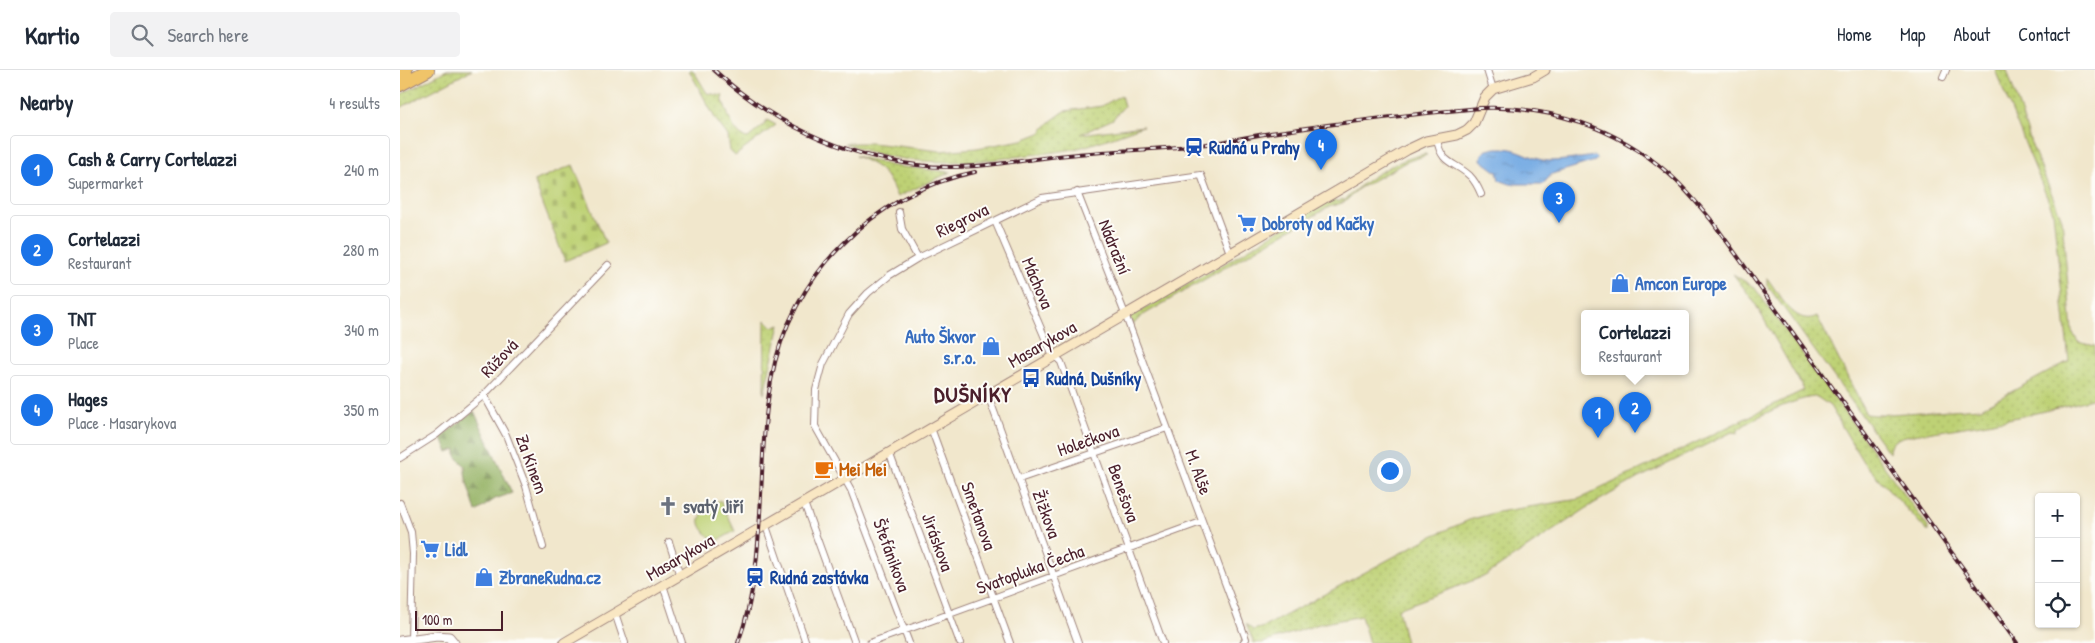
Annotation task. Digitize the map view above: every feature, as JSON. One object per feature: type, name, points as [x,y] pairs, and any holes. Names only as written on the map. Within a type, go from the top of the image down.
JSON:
[{"type":"highway","points":[[400,73],[406,70]]},
{"type":"highway","points":[[400,86],[428,70]]},
{"type":"main road","points":[[1493,89],[1533,77],[1545,70]]},
{"type":"main road","name":"Masarykova","points":[[564,643],[1406,150],[1426,141],[1463,133],[1473,126],[1485,97],[1493,89]]},
{"type":"street","points":[[1487,70],[1493,89]]},
{"type":"street","points":[[1943,77],[1946,70]]},
{"type":"street","points":[[1437,139],[1442,156],[1446,161],[1471,177],[1480,194]]},
{"type":"street","name":"Riegrova","points":[[845,479],[815,426],[816,390],[823,364],[849,314],[868,293],[890,275],[918,258],[1042,198],[1202,175],[1230,253]]},
{"type":"street","name":"Nádražní","points":[[1076,192],[1125,314]]},
{"type":"street","points":[[899,212],[902,229],[918,258]]},
{"type":"street","name":"Máchova","points":[[994,221],[1051,352],[1055,356]]},
{"type":"street","name":"Růžová","points":[[400,458],[436,435],[484,395],[608,265]]},
{"type":"street","name":"M. Alše","points":[[1125,314],[1245,641]]},
{"type":"street","name":"Benešova","points":[[1055,356],[1061,362],[1163,643]]},
{"type":"street","name":"Za Kinem","points":[[484,395],[506,435],[526,486],[543,547]]},
{"type":"street","name":"Žižkova","points":[[988,395],[1078,643]]},
{"type":"street","name":"Smetanova","points":[[931,428],[1010,643]]},
{"type":"street","name":"Holečkova","points":[[1019,479],[1168,428]]},
{"type":"street","name":"Jiráskova","points":[[889,452],[960,643]]},
{"type":"street","name":"Štefánikova","points":[[845,479],[852,490],[909,643]]},
{"type":"street","points":[[804,502],[855,643]]},
{"type":"street","points":[[400,503],[411,532],[413,554],[411,639]]},
{"type":"street","name":"Svatopluka Čecha","points":[[870,643],[1201,522]]},
{"type":"street","points":[[766,526],[806,643]]},
{"type":"street","points":[[669,542],[680,576]]},
{"type":"street","points":[[663,585],[682,643]]},
{"type":"street","points":[[615,614],[625,643]]},
{"type":"street","points":[[400,641],[437,636],[449,637],[454,643]]},
{"type":"green space","points":[[447,70],[472,70],[400,108],[400,95]]},
{"type":"green space","points":[[689,70],[693,70],[707,93],[723,96],[722,98],[731,122],[738,133],[748,138],[765,124],[767,120],[776,125],[735,156],[730,151],[728,136],[716,120]]},
{"type":"green space","points":[[1995,70],[2007,70],[2032,146],[2062,219],[2072,331],[2078,342],[2095,346],[2095,398],[2001,420],[1906,436],[1899,438],[1890,446],[1889,453],[1767,285],[1767,278],[1794,313],[1801,317],[1817,316],[1866,414],[1981,408],[2069,361],[2053,212]]},
{"type":"green space","points":[[1121,95],[1124,106],[1113,119],[1081,134],[1143,126],[1086,146],[1065,151],[1006,158],[936,162],[890,157],[845,143],[872,143],[940,151],[977,148],[1022,140],[1040,133],[1051,121],[1065,111],[1102,106]]},
{"type":"green space","points":[[1426,154],[1406,162],[1358,189],[1345,202],[1329,207],[1140,317],[1133,325],[1130,317],[1229,261],[1322,204],[1336,200],[1337,202],[1343,199],[1344,201],[1351,193],[1380,172],[1403,161]]},
{"type":"green space","points":[[855,156],[893,166],[951,172],[897,197],[882,171],[871,163]]},
{"type":"green space","points":[[573,165],[606,243],[565,261],[534,181]]},
{"type":"green space","points":[[1733,274],[1754,287],[1928,527],[1928,532],[1863,462],[1830,406],[1817,397],[1810,398],[1788,404],[1764,414],[1744,425],[1738,430],[1738,433],[1732,432],[1635,480],[1593,504],[1485,576],[1398,609],[1406,643],[1369,643],[1361,616],[1319,624],[1263,643],[1254,643],[1246,624],[1253,630],[1264,627],[1432,536],[1469,520],[1497,512],[1579,499],[1804,390],[1753,300]]},
{"type":"green space","points":[[765,320],[772,327],[780,324],[764,394]]},
{"type":"green space","points":[[474,411],[512,493],[495,499],[476,512],[467,483],[465,466],[456,456],[456,449],[448,452],[441,437]]},
{"type":"green space","points":[[720,500],[735,531],[715,542],[703,529],[700,519],[706,510]]},
{"type":"water","points":[[1496,148],[1515,150],[1547,161],[1594,156],[1597,159],[1552,174],[1543,184],[1510,184],[1499,180],[1497,172],[1481,160],[1482,154],[1487,150]]},
{"type":"railway","points":[[714,70],[759,105],[808,133],[861,153],[889,160],[936,167],[974,166],[1085,153],[1189,146],[1328,125],[1480,108],[1531,110],[1556,115],[1604,131],[1648,157],[1668,173],[1712,221],[2017,643]]},
{"type":"railway","points":[[738,643],[748,611],[754,579],[758,546],[763,447],[771,381],[781,343],[797,306],[830,257],[872,218],[921,189],[957,176],[975,172]]},
{"type":"place","name":"Rudná u Prahy","points":[[1194,147]]},
{"type":"place","name":"Hages","points":[[1321,170]]},
{"type":"place","name":"Dobroty od Kačky","points":[[1247,223]]},
{"type":"place","name":"TNT","points":[[1559,223]]},
{"type":"place","name":"Amcon Europe","points":[[1620,283]]},
{"type":"place","name":"Auto Škvor s.r.o.","points":[[991,346]]},
{"type":"place","name":"Rudná, Dušníky","points":[[1031,378]]},
{"type":"place","name":"Cortelazzi","points":[[1635,433]]},
{"type":"place","name":"Cash & Carry Cortelazzi","points":[[1598,438]]},
{"type":"place","name":"Mei Mei","points":[[824,469]]},
{"type":"place","name":"svatý Jiří","points":[[668,506]]},
{"type":"place","name":"Lidl","points":[[430,549]]},
{"type":"place","name":"ZbraneRudna.cz","points":[[484,577]]},
{"type":"place","name":"Rudná zastávka","points":[[755,577]]},
{"type":"district","name":"DUŠNÍKY","points":[[973,394]]}]
